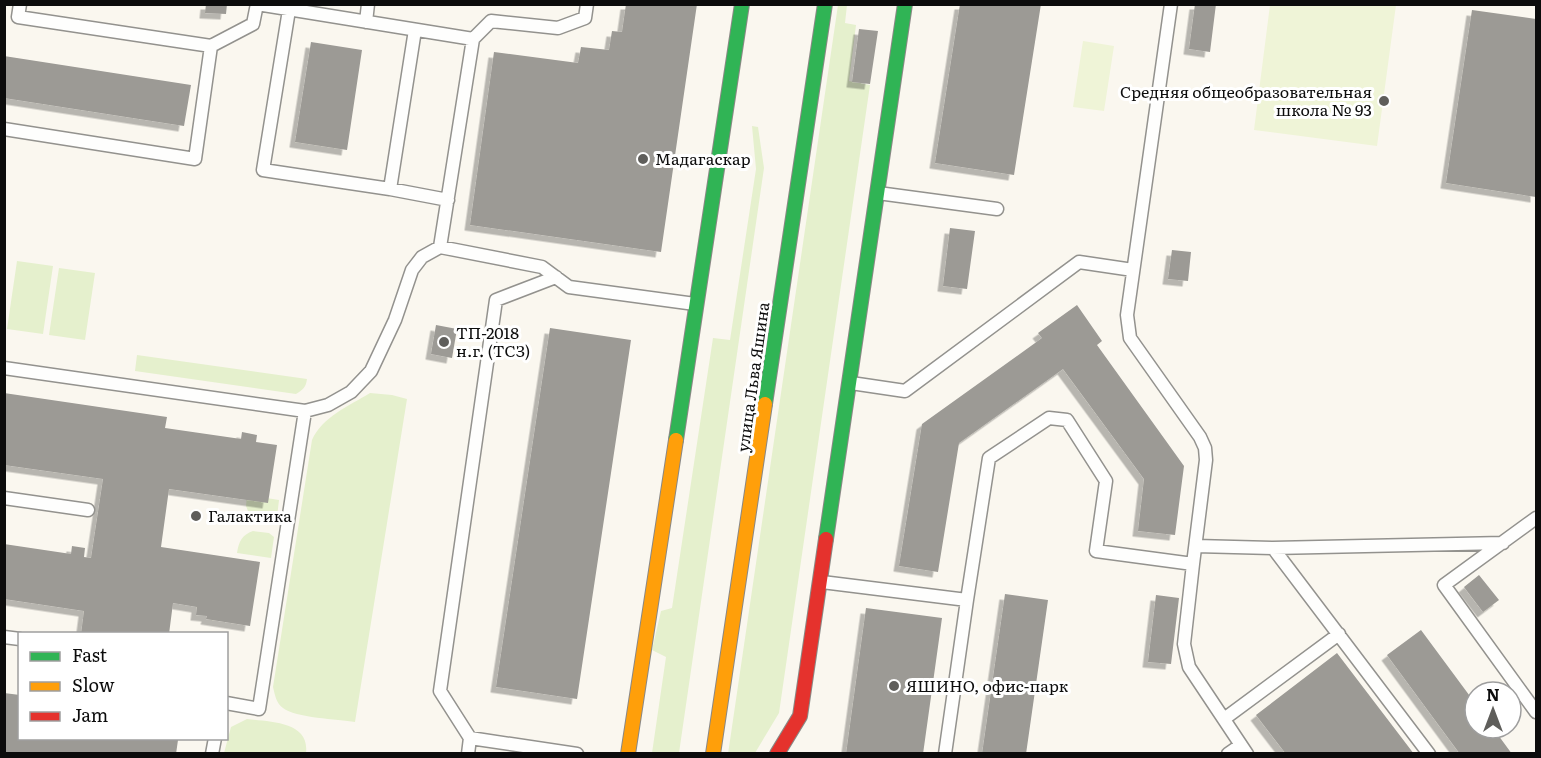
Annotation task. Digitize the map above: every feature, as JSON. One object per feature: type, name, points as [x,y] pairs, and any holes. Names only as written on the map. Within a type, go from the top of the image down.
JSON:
[{"type":"street","points":[[628,753],[742,4]]},
{"type":"street","name":"улица Льва Яшина","points":[[713,753],[825,4]]},
{"type":"street","points":[[777,753],[800,716],[905,4]]},
{"type":"lane","points":[[4,15],[19,11],[211,46],[253,24],[257,4],[473,39]]},
{"type":"lane","points":[[366,22],[368,4]]},
{"type":"lane","points":[[440,248],[473,39],[491,21],[558,27],[585,18],[587,4]]},
{"type":"lane","points":[[1171,4],[1127,315],[1130,338],[1200,437],[1205,448],[1206,460],[1184,644],[1190,666],[1244,749],[1228,753]]},
{"type":"lane","points":[[290,9],[263,171],[390,189],[448,200]]},
{"type":"lane","points":[[390,189],[415,30]]},
{"type":"lane","points":[[4,129],[195,159],[211,46]]},
{"type":"lane","points":[[877,193],[997,209]]},
{"type":"lane","points":[[4,368],[305,411],[328,405],[351,392],[371,371],[395,320],[412,270],[422,257],[440,248],[542,267],[569,287],[697,305]]},
{"type":"lane","points":[[848,383],[905,391],[1079,262],[1133,270]]},
{"type":"lane","points":[[468,753],[470,738],[440,691],[496,300],[556,278]]},
{"type":"lane","points":[[228,704],[259,708],[305,411]]},
{"type":"lane","points":[[945,753],[989,458],[1049,418],[1067,420],[1106,481],[1096,551],[1193,564]]},
{"type":"lane","points":[[4,498],[88,510]]},
{"type":"lane","points":[[1536,518],[1444,585],[1536,712]]},
{"type":"lane","points":[[1196,546],[1273,548],[1503,543]]},
{"type":"lane","points":[[1273,548],[1429,753]]},
{"type":"lane","points":[[819,581],[967,600]]},
{"type":"lane","points":[[1224,719],[1339,634]]},
{"type":"lane","points":[[470,738],[576,753]]},
{"type":"green space","points":[[838,5],[847,5],[845,23],[856,25],[849,81],[870,85],[779,713],[755,753],[728,754]]},
{"type":"green space","points":[[1270,5],[1396,5],[1377,146],[1254,130]]},
{"type":"green space","points":[[1083,41],[1114,46],[1104,111],[1073,107]]},
{"type":"green space","points":[[752,126],[758,127],[764,168],[679,753],[652,753],[666,657],[652,650],[661,611],[672,608],[713,338],[730,340],[756,169]]},
{"type":"green space","points":[[17,261],[53,266],[43,334],[7,329]]},
{"type":"green space","points":[[59,268],[95,273],[85,340],[49,335]]},
{"type":"green space","points":[[137,355],[307,379],[304,388],[296,394],[135,371]]},
{"type":"green space","points":[[370,393],[407,399],[355,722],[307,716],[289,711],[279,704],[273,687],[312,440],[329,418]]},
{"type":"green space","points":[[247,495],[279,500],[277,517],[267,519],[250,516],[246,506]]},
{"type":"green space","points":[[253,531],[269,533],[274,537],[271,558],[237,553],[242,539]]},
{"type":"green space","points":[[247,719],[286,725],[302,735],[306,742],[306,753],[224,753],[231,727]]},
{"type":"building","points":[[206,4],[227,4],[226,14],[205,13]]},
{"type":"building","points":[[626,4],[697,4],[661,252],[470,225],[494,52],[578,63],[581,47],[609,50],[612,31],[622,32]]},
{"type":"building","points":[[960,4],[1041,4],[1014,175],[935,163]]},
{"type":"building","points":[[1195,4],[1216,4],[1210,52],[1189,49]]},
{"type":"building","points":[[1472,10],[1536,19],[1536,197],[1446,183]]},
{"type":"building","points":[[859,29],[878,31],[870,84],[852,82]]},
{"type":"building","points":[[311,42],[362,50],[347,150],[295,142]]},
{"type":"building","points":[[4,56],[191,85],[184,126],[4,98]]},
{"type":"building","points":[[950,228],[975,231],[967,289],[943,286]]},
{"type":"building","points":[[1172,250],[1191,252],[1188,281],[1168,279]]},
{"type":"building","points":[[1077,305],[1102,341],[1097,345],[1184,466],[1175,535],[1138,531],[1144,479],[1063,369],[959,443],[938,572],[899,566],[922,424],[1042,338],[1038,333]]},
{"type":"building","name":"ТП-2018 н.г. (ТСЗ)","points":[[436,325],[457,329],[452,358],[431,354]]},
{"type":"building","points":[[550,328],[631,340],[577,699],[496,687]]},
{"type":"building","points":[[4,393],[167,417],[165,428],[241,439],[242,432],[257,435],[256,442],[277,445],[268,503],[169,489],[161,547],[260,562],[250,626],[206,619],[207,616],[196,615],[197,607],[173,603],[169,632],[81,632],[84,611],[4,599],[4,544],[71,554],[72,546],[85,548],[84,557],[91,558],[103,479],[4,465]]},
{"type":"building","points":[[1479,575],[1499,600],[1483,612],[1464,587]]},
{"type":"building","points":[[1005,594],[1048,600],[1026,754],[982,754]]},
{"type":"building","points":[[1156,595],[1179,598],[1171,664],[1148,662]]},
{"type":"building","name":"ЯШИНО, офис-парк","points":[[866,608],[942,618],[923,754],[846,754]]},
{"type":"building","points":[[1421,630],[1463,687],[1463,740],[1502,740],[1512,754],[1460,754],[1387,655]]},
{"type":"building","points":[[1337,653],[1414,754],[1286,754],[1256,715]]},
{"type":"building","points":[[4,693],[18,695],[18,740],[178,740],[176,754],[4,754]]},
{"type":"traffic: fast","points":[[676,440],[742,4]]},
{"type":"traffic: fast","points":[[765,404],[825,4]]},
{"type":"traffic: fast","points":[[826,539],[905,4]]},
{"type":"traffic: slow","points":[[713,754],[765,404]]},
{"type":"traffic: slow","points":[[628,754],[676,440]]},
{"type":"traffic: jam","points":[[777,754],[800,716],[826,539]]},
{"type":"place","name":"Средняя общеобразовательная школа № 93","points":[[1384,101]]},
{"type":"place","name":"Мадагаскар","points":[[643,159]]},
{"type":"place","name":"ТП-2018 н.г. (ТСЗ)","points":[[444,342]]},
{"type":"place","name":"Галактика","points":[[196,516]]},
{"type":"place","name":"ЯШИНО, офис-парк","points":[[894,686]]}]
